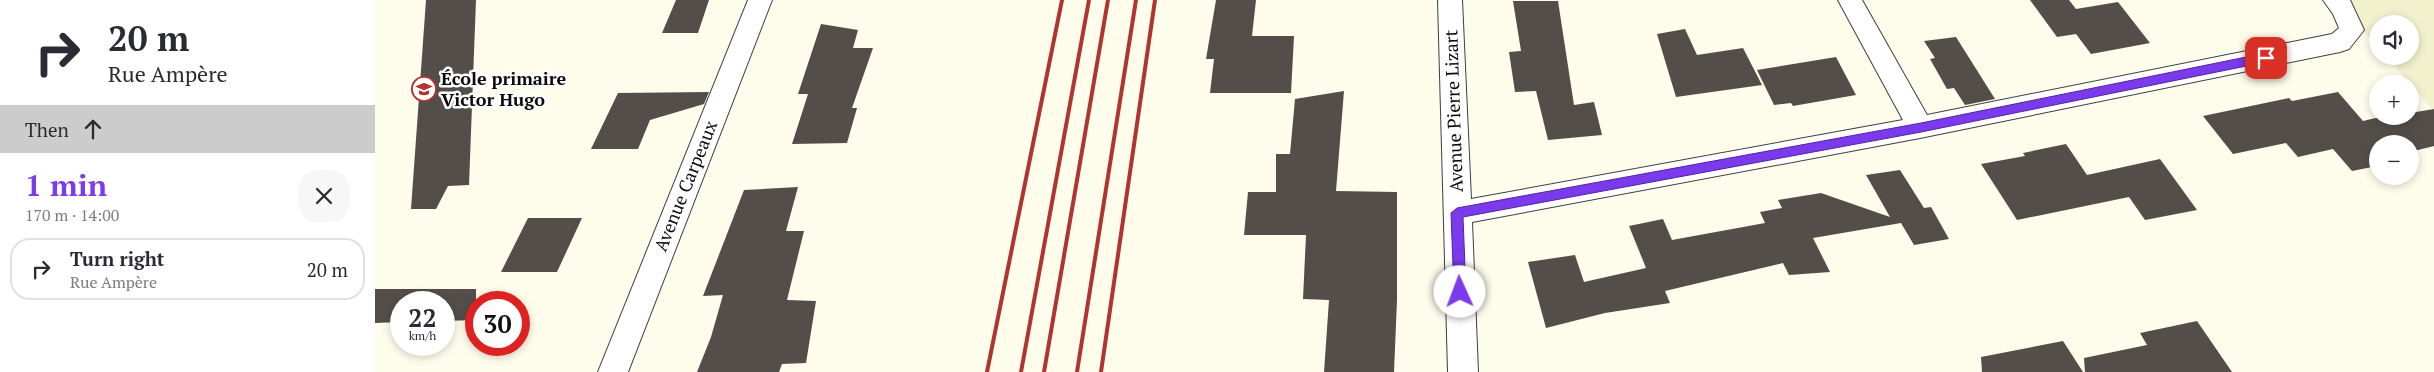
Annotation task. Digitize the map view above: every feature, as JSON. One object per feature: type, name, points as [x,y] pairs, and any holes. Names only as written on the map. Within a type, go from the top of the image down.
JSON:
[{"type":"street","name":"Avenue Carpeaux","points":[[613,372],[760,0]]},
{"type":"street","name":"Avenue Pierre Lizart","points":[[1450,0],[1463,372]]},
{"type":"street","points":[[1850,0],[1921,127]]},
{"type":"street","points":[[1457,213],[1921,127],[2340,42],[2352,30],[2344,9],[2335,0]]},
{"type":"green space","points":[[2335,0],[2434,0],[2434,111],[2419,94],[2419,75],[2403,75],[2394,65],[2419,65],[2419,15],[2369,15],[2369,38]]},
{"type":"building","points":[[426,0],[476,0],[469,185],[448,186],[436,209],[411,209]]},
{"type":"building","points":[[676,0],[709,0],[698,33],[662,33]]},
{"type":"building","points":[[1216,0],[1256,0],[1252,36],[1294,36],[1291,93],[1210,93],[1214,59],[1206,59]]},
{"type":"building","points":[[2030,0],[2069,0],[2076,9],[2118,2],[2150,43],[2091,54],[2076,34],[2057,37]]},
{"type":"building","points":[[1513,1],[1558,1],[1574,105],[1594,102],[1602,135],[1548,140],[1536,91],[1515,92],[1509,52],[1521,51]]},
{"type":"building","points":[[821,24],[858,30],[853,48],[873,48],[852,108],[857,108],[847,143],[792,144],[808,94],[798,94]]},
{"type":"building","points":[[1685,29],[1697,55],[1743,48],[1762,85],[1676,97],[1657,34]]},
{"type":"building","points":[[1956,37],[1995,99],[1965,105],[1954,88],[1947,89],[1930,59],[1935,58],[1924,41]]},
{"type":"building","points":[[1836,57],[1856,95],[1793,106],[1791,103],[1774,105],[1757,70]]},
{"type":"building","points":[[1344,91],[1336,191],[1397,192],[1397,300],[1394,372],[1324,372],[1329,300],[1303,299],[1306,235],[1244,235],[1248,192],[1276,192],[1276,154],[1290,154],[1295,99]]},
{"type":"building","points":[[709,92],[704,104],[650,120],[638,149],[591,149],[618,93]]},
{"type":"building","points":[[2338,92],[2363,121],[2369,120],[2369,125],[2419,125],[2419,112],[2434,109],[2434,146],[2419,150],[2419,135],[2369,135],[2369,168],[2352,171],[2333,149],[2298,157],[2286,143],[2233,154],[2203,116],[2289,98],[2292,101]]},
{"type":"building","points":[[2066,144],[2087,175],[2160,159],[2197,210],[2145,220],[2129,197],[2017,220],[1981,164],[2025,156],[2023,153]]},
{"type":"building","points":[[1900,170],[1924,208],[1931,207],[1949,239],[1914,245],[1901,223],[1813,238],[1830,272],[1789,275],[1783,263],[1665,291],[1670,303],[1605,313],[1546,328],[1528,262],[1575,255],[1584,282],[1646,268],[1629,226],[1663,219],[1672,240],[1765,223],[1760,212],[1782,208],[1778,200],[1821,193],[1890,217],[1866,175]]},
{"type":"building","points":[[798,187],[786,231],[804,231],[787,300],[816,301],[806,363],[782,364],[779,372],[697,372],[711,337],[723,295],[703,296],[744,190]]},
{"type":"building","points":[[528,218],[582,218],[557,272],[501,272]]},
{"type":"building","points":[[375,289],[476,289],[476,291],[465,291],[465,320],[455,321],[455,291],[390,291],[390,322],[375,323]]},
{"type":"building","points":[[2197,321],[2232,372],[2085,372],[2084,358],[2147,345],[2140,333]]},
{"type":"building","points":[[2063,341],[2083,372],[1982,372],[1981,357]]},
{"type":"railway","points":[[987,372],[1062,0]]},
{"type":"railway","points":[[1021,372],[1089,0]]},
{"type":"railway","points":[[1044,372],[1108,0]]},
{"type":"railway","points":[[1077,372],[1136,0]]},
{"type":"railway","points":[[1101,372],[1155,0]]},
{"type":"place","name":"École primaire Victor Hugo","points":[[424,89]]},
{"type":"route","points":[[1460,292],[1457,213],[1921,127],[2266,58]]}]
